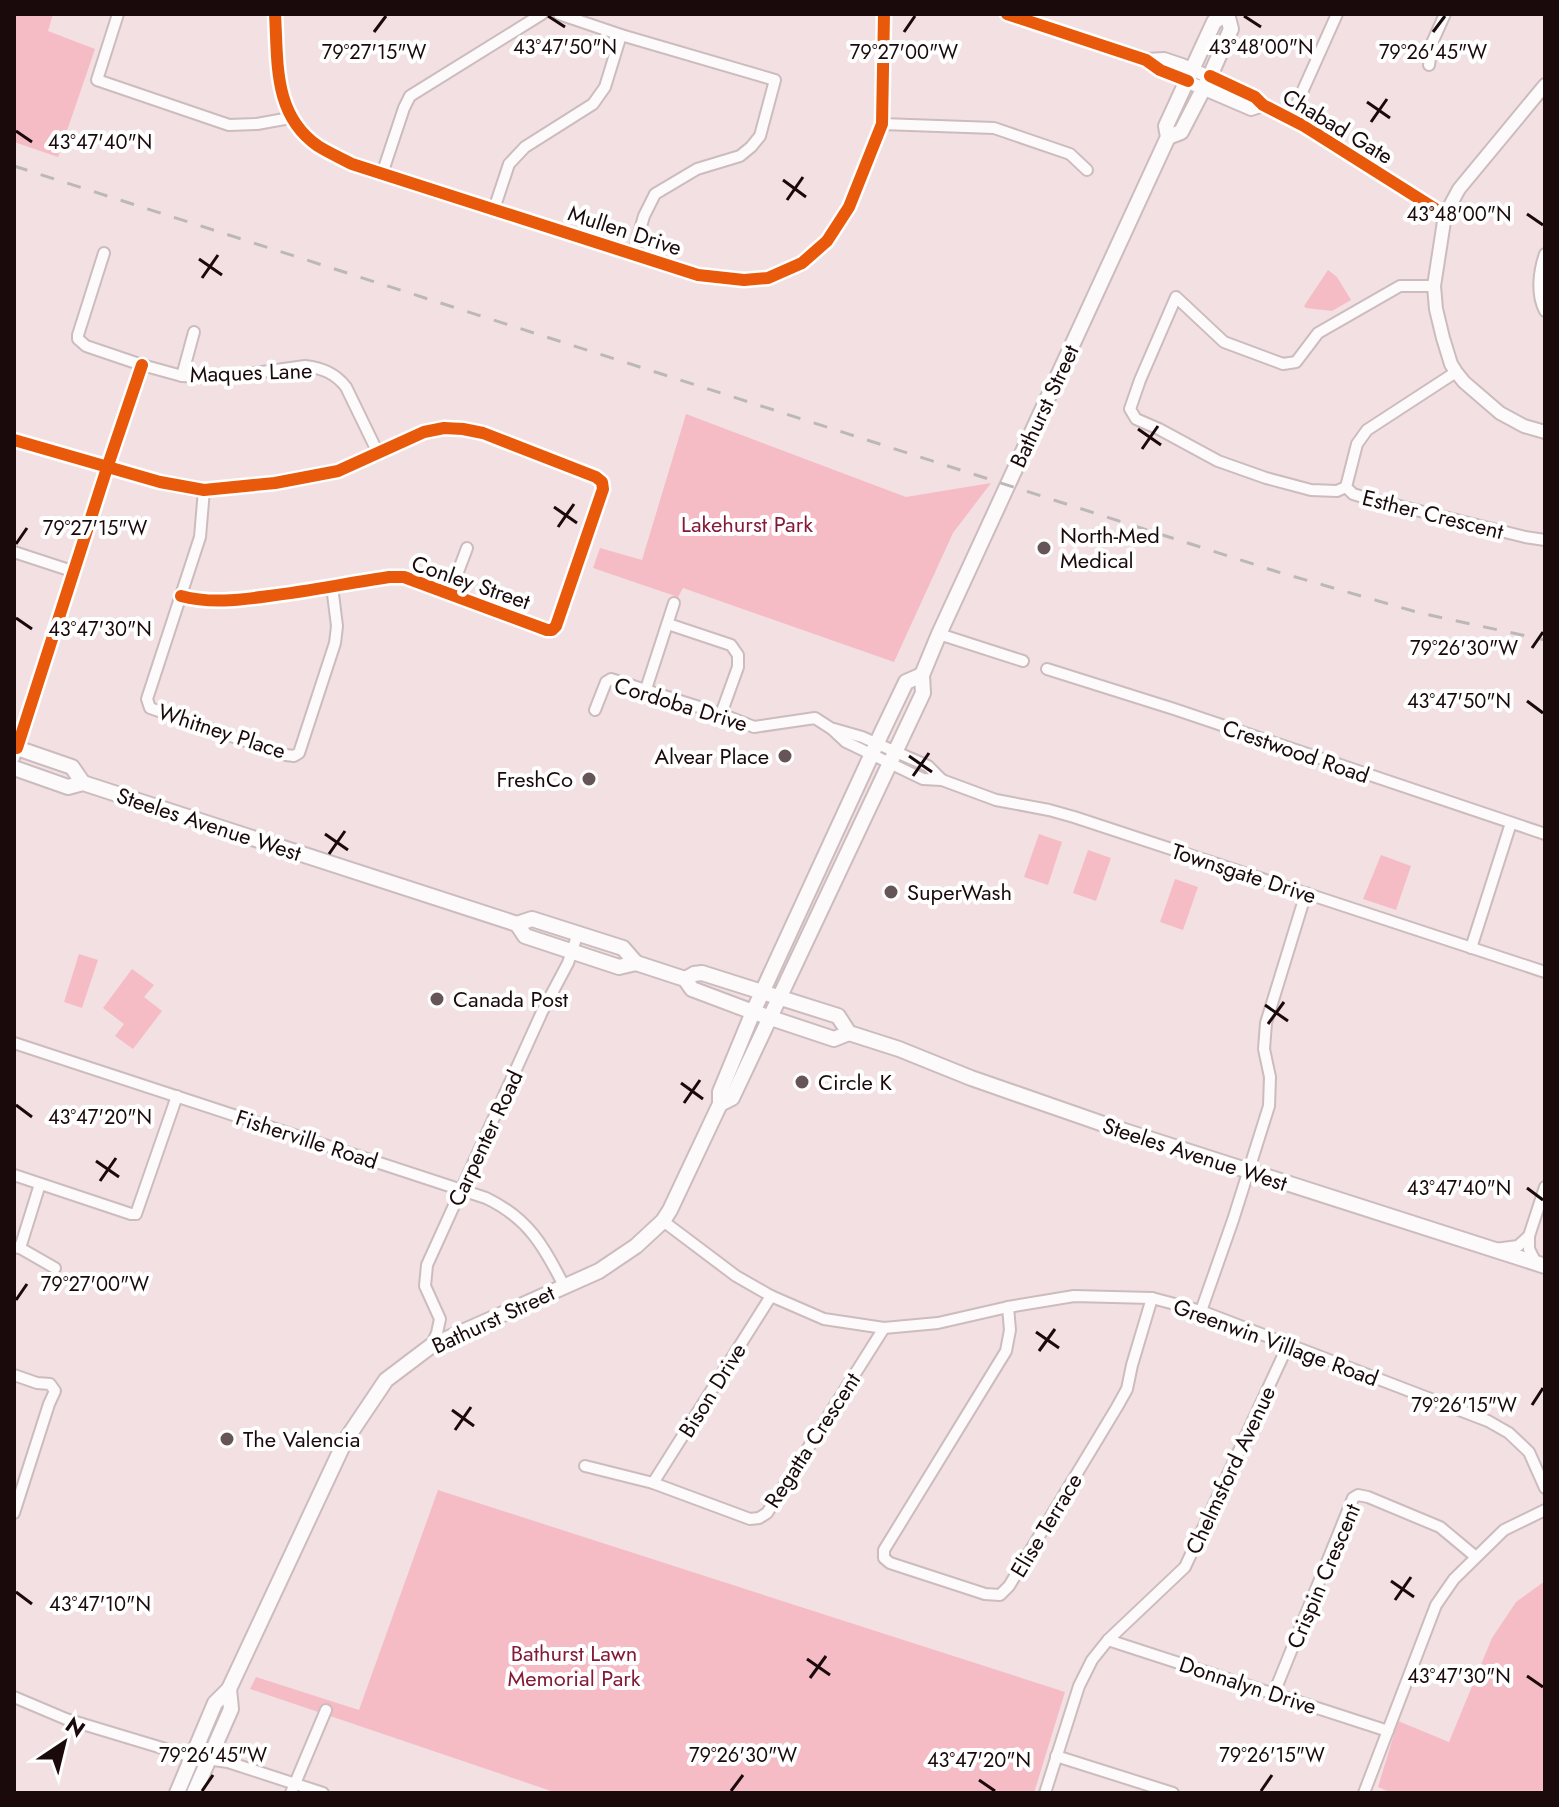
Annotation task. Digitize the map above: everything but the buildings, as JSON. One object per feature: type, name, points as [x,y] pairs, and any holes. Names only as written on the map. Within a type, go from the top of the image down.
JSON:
[{"type":"main road","name":"Bathurst Street","points":[[720,1104],[732,1098],[894,758],[923,693],[922,675],[939,634],[1168,137],[1166,126],[1214,22],[1226,14],[1231,29],[1181,132],[1168,137]]},
{"type":"main road","name":"Bathurst Street","points":[[177,1793],[215,1703],[229,1689],[345,1441],[386,1380],[431,1346],[599,1271],[636,1246],[663,1221],[720,1104],[720,1092],[753,1012],[874,749],[906,682],[922,675]]},
{"type":"main road","name":"Steeles Avenue West","points":[[15,751],[72,767],[83,783]]},
{"type":"main road","name":"Steeles Avenue West","points":[[14,768],[68,787],[83,783],[517,924],[532,919],[578,933],[623,948],[636,963],[685,979],[692,989],[753,1012],[834,1039],[849,1033]]},
{"type":"main road","name":"Steeles Avenue West","points":[[517,924],[525,936],[619,967],[636,963]]},
{"type":"main road","name":"Steeles Avenue West","points":[[685,979],[702,973],[838,1016],[849,1033],[1095,1121],[1541,1264]]},
{"type":"main road","name":"Bathurst Street","points":[[194,1793],[231,1709],[229,1689]]},
{"type":"street","points":[[118,14],[97,80],[229,125],[290,118]]},
{"type":"street","name":"Mullen Drive","points":[[275,14],[280,90],[290,118],[316,145],[352,164],[698,275],[744,280],[768,278],[802,263],[827,241],[849,207],[882,124],[884,14]]},
{"type":"street","points":[[382,174],[410,96],[542,14]]},
{"type":"street","points":[[559,14],[775,80],[760,136],[740,156],[697,169],[655,194],[644,216],[633,254]]},
{"type":"street","points":[[884,14],[895,14]]},
{"type":"street","name":"Chabad Gate","points":[[1007,14],[1146,60],[1164,59],[1251,109],[1263,105],[1292,119],[1445,215]]},
{"type":"street","points":[[1292,119],[1337,14]]},
{"type":"street","points":[[1429,65],[1432,43],[1445,14]]},
{"type":"street","points":[[494,209],[509,164],[525,147],[593,104],[605,87],[621,35]]},
{"type":"street","points":[[1545,85],[1459,189],[1445,215],[1434,286],[1443,338],[1456,372],[1500,413],[1524,426],[1545,432]]},
{"type":"street","points":[[882,124],[994,128],[1070,154],[1087,170]]},
{"type":"street","name":"Maques Lane","points":[[104,253],[79,330],[78,339],[86,346],[182,376],[218,378],[305,366],[318,367],[339,378],[346,387],[378,453]]},
{"type":"street","points":[[1545,254],[1539,286],[1539,298],[1545,311]]},
{"type":"street","points":[[1346,487],[1337,491],[1311,490],[1266,478],[1218,461],[1136,419],[1130,409],[1176,297],[1224,342],[1283,364],[1296,362],[1318,333],[1400,286],[1434,286]]},
{"type":"street","points":[[182,376],[194,332]]},
{"type":"street","points":[[15,751],[142,365]]},
{"type":"street","name":"Esther Crescent","points":[[1456,372],[1367,430],[1357,444],[1346,487],[1353,494],[1363,497],[1545,540]]},
{"type":"street","name":"Conley Street","points":[[14,440],[160,482],[204,490],[275,483],[338,471],[424,432],[444,428],[463,429],[483,433],[602,482],[603,489],[555,628],[547,630],[404,577],[229,601],[181,596]]},
{"type":"street","name":"Whitney Place","points":[[204,490],[200,537],[147,699],[153,709],[286,755],[299,753],[335,643],[337,626],[332,586]]},
{"type":"street","points":[[450,593],[467,548]]},
{"type":"street","points":[[14,552],[75,572]]},
{"type":"street","points":[[646,689],[674,603]]},
{"type":"street","points":[[668,624],[731,645],[736,651],[738,667],[721,714]]},
{"type":"street","points":[[939,634],[1023,661]]},
{"type":"street","name":"Crestwood Road","points":[[1047,669],[1545,834]]},
{"type":"street","name":"Cordoba Drive","points":[[595,710],[611,679],[754,727],[815,718],[846,742],[874,749]]},
{"type":"street","name":"Townsgate Drive","points":[[874,749],[894,758],[928,766],[942,780],[996,800],[1074,817],[1545,972]]},
{"type":"street","points":[[1471,948],[1511,823]]},
{"type":"street","points":[[1201,1311],[1269,1106],[1269,1065],[1264,1049],[1266,1023],[1306,893]]},
{"type":"street","name":"Carpenter Road","points":[[431,1346],[440,1319],[425,1286],[427,1265],[573,951],[578,933]]},
{"type":"street","name":"Fisherville Road","points":[[14,1043],[486,1198],[516,1215],[535,1234],[564,1286]]},
{"type":"street","points":[[14,1175],[136,1214],[177,1096]]},
{"type":"street","points":[[40,1184],[17,1248],[55,1268]]},
{"type":"street","points":[[1541,1264],[1529,1249],[1529,1236],[1545,1187]]},
{"type":"street","name":"Greenwin Village Road","points":[[663,1221],[736,1276],[771,1296],[824,1319],[884,1328],[938,1323],[1074,1296],[1152,1298],[1201,1311],[1488,1421],[1509,1433],[1529,1452],[1545,1488]]},
{"type":"street","points":[[1494,1249],[1518,1246],[1529,1236]]},
{"type":"street","name":"Bison Drive","points":[[653,1483],[771,1296]]},
{"type":"street","name":"Elise Terrace","points":[[1008,1307],[1010,1330],[1006,1351],[884,1550],[884,1558],[890,1563],[985,1594],[1000,1595],[1009,1586],[1127,1389],[1152,1298]]},
{"type":"street","name":"Regatta Crescent","points":[[585,1466],[653,1483],[750,1519],[759,1518],[767,1513],[884,1328]]},
{"type":"street","name":"Chelmsford Avenue","points":[[1045,1793],[1079,1686],[1092,1660],[1108,1640],[1185,1567],[1289,1343]]},
{"type":"street","points":[[14,1375],[50,1384],[55,1391],[14,1513]]},
{"type":"street","name":"Crispin Crescent","points":[[1274,1693],[1353,1498],[1358,1495],[1368,1497],[1440,1527],[1476,1557]]},
{"type":"street","points":[[1364,1793],[1436,1605],[1454,1579],[1504,1530],[1545,1510]]},
{"type":"street","name":"Donnalyn Drive","points":[[1108,1640],[1388,1731]]},
{"type":"street","points":[[14,1697],[66,1719],[192,1757],[228,1762],[293,1789],[323,1793]]},
{"type":"street","points":[[293,1789],[326,1710]]},
{"type":"street","points":[[1056,1756],[1173,1793]]},
{"type":"green space","points":[[14,14],[53,14],[48,31],[95,49],[58,157],[14,142]]},
{"type":"green space","points":[[1328,270],[1337,277],[1351,300],[1332,311],[1306,308],[1304,306]]},
{"type":"green space","name":"Lakehurst Park","points":[[686,414],[906,497],[991,483],[953,533],[894,662],[683,588],[678,597],[593,568],[600,548],[642,560]]},
{"type":"green space","points":[[1039,834],[1062,842],[1048,885],[1024,877]]},
{"type":"green space","points":[[1088,850],[1111,858],[1096,901],[1073,893]]},
{"type":"green space","points":[[1381,855],[1411,866],[1396,910],[1363,899]]},
{"type":"green space","points":[[1175,879],[1198,887],[1183,930],[1160,922]]},
{"type":"green space","points":[[79,954],[98,960],[82,1008],[64,1002]]},
{"type":"green space","points":[[132,969],[154,985],[144,997],[162,1011],[133,1049],[115,1036],[124,1024],[103,1008]]},
{"type":"green space","name":"Bathurst Lawn Memorial Park","points":[[438,1490],[1065,1692],[1034,1793],[557,1793],[250,1689],[256,1677],[359,1710]]},
{"type":"green space","points":[[1545,1581],[1545,1793],[1392,1793],[1378,1787],[1398,1721],[1449,1742],[1492,1638],[1516,1602]]},
{"type":"railway","points":[[14,166],[1278,572],[1420,613],[1545,640]]},
{"type":"cycle path","points":[[275,14],[278,69],[285,104],[303,133],[322,149],[352,164],[698,275],[744,280],[768,278],[802,263],[827,241],[849,207],[882,124],[884,14]]},
{"type":"cycle path","points":[[1007,14],[1146,60],[1160,70],[1188,81]]},
{"type":"cycle path","points":[[1210,76],[1255,97],[1263,105],[1304,126],[1445,215]]},
{"type":"cycle path","points":[[17,748],[142,365]]},
{"type":"cycle path","points":[[14,440],[160,482],[204,490],[275,483],[338,471],[424,432],[444,428],[463,429],[483,433],[602,482],[603,489],[556,626],[552,630],[404,577],[236,600],[214,601],[181,596]]},
{"type":"place","name":"North-Med Medical","points":[[1044,548]]},
{"type":"place","name":"Alvear Place","points":[[785,756]]},
{"type":"place","name":"FreshCo","points":[[589,779]]},
{"type":"place","name":"SuperWash","points":[[891,892]]},
{"type":"place","name":"Canada Post","points":[[437,999]]},
{"type":"place","name":"Circle K","points":[[802,1082]]},
{"type":"place","name":"The Valencia","points":[[227,1439]]}]
